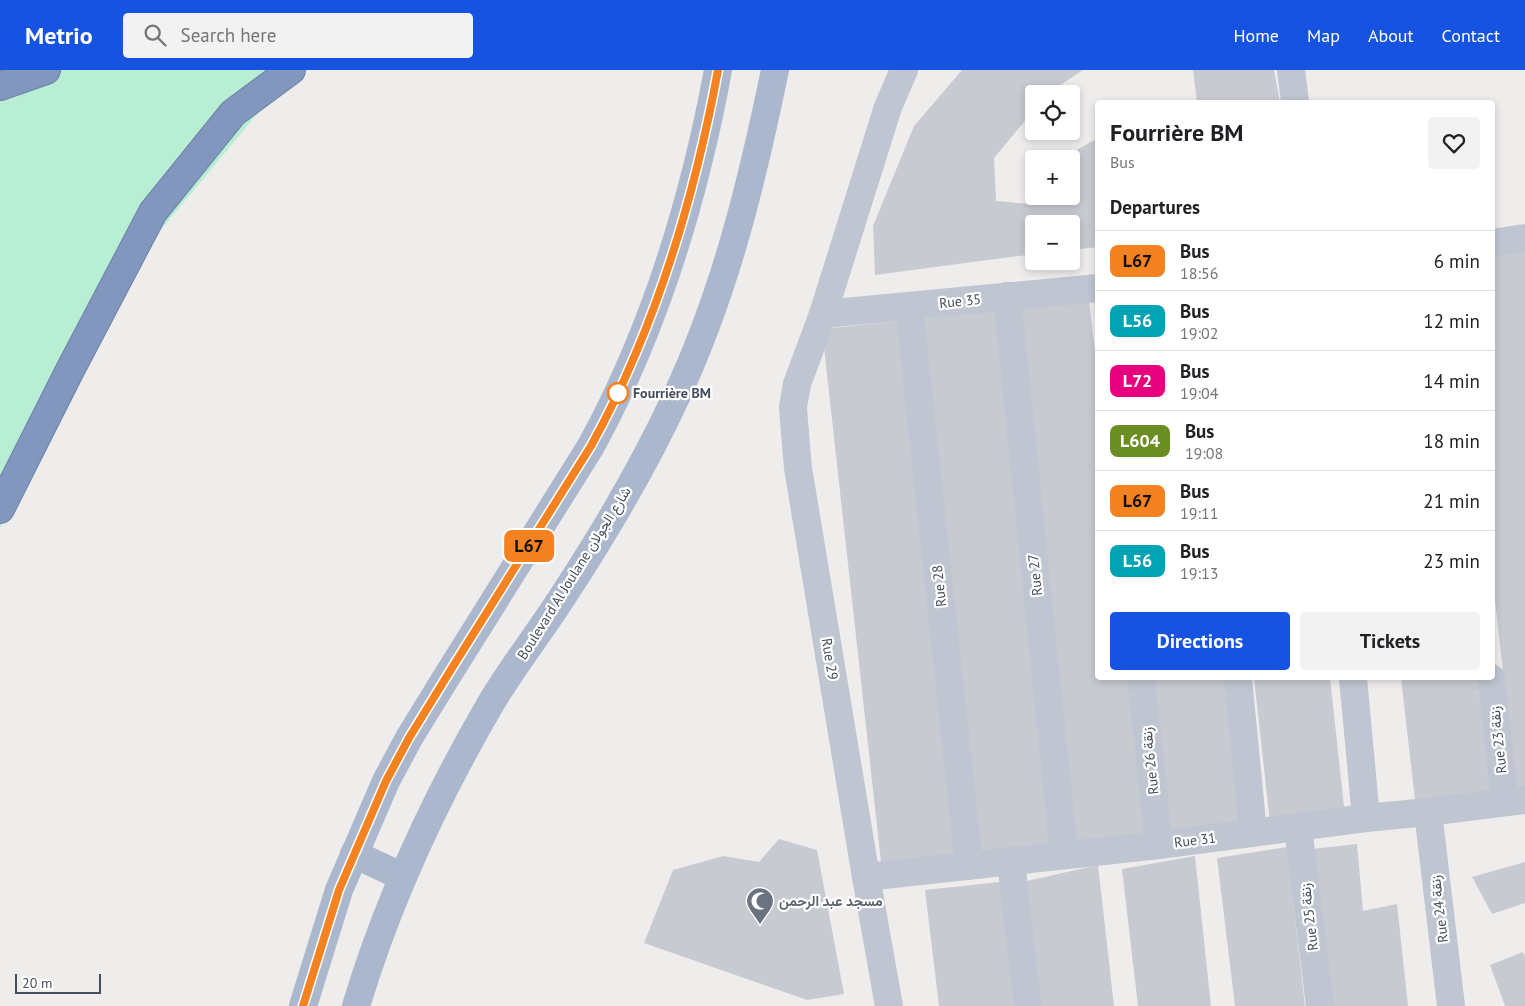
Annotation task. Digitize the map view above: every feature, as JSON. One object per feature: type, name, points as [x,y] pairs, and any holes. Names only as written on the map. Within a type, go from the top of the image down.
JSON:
[{"type":"highway","points":[[0,86],[46,70]]},
{"type":"highway","points":[[0,509],[153,212],[233,112],[291,70]]},
{"type":"highway","points":[[0,476],[69,372]]},
{"type":"main road","points":[[303,1006],[324,934],[354,854],[386,781],[409,738],[591,446],[630,369],[651,317],[687,204],[718,70]]},
{"type":"main road","name":"Boulevard Al Joulane شارع الجولان","points":[[356,1006],[403,877],[438,801],[492,701],[603,533],[676,398],[714,306],[735,240],[750,184],[775,70]]},
{"type":"main road","points":[[354,854],[403,877]]},
{"type":"street","name":"Rue 29","points":[[888,1006],[798,468],[793,407],[797,384],[823,314],[874,150],[891,99],[904,70]]},
{"type":"street","points":[[1291,70],[1295,100]]},
{"type":"street","points":[[1495,242],[1525,238]]},
{"type":"street","name":"Rue 35","points":[[823,314],[1095,288]]},
{"type":"street","name":"Rue 27","points":[[1007,296],[1064,854]]},
{"type":"street","name":"Rue 28","points":[[908,306],[969,866]]},
{"type":"street","name":"Rue 26 زنقة","points":[[1141,680],[1159,844]]},
{"type":"street","points":[[1238,680],[1253,832]]},
{"type":"street","points":[[1352,680],[1366,818]]},
{"type":"street","name":"Rue 23 زنقة","points":[[1491,680],[1515,801]]},
{"type":"street","name":"Rue 31","points":[[866,877],[1011,862],[1064,854],[1515,801]]},
{"type":"street","name":"Rue 24 زنقة","points":[[1428,812],[1451,1006]]},
{"type":"street","name":"Rue 25 زنقة","points":[[1298,827],[1320,1006]]},
{"type":"street","points":[[1011,862],[1028,1006]]},
{"type":"green space","points":[[0,70],[294,70],[154,238],[0,528]]},
{"type":"building","points":[[962,70],[1083,70],[1060,85],[1025,85],[1025,121],[994,158],[996,201],[1025,205],[1080,205],[1080,150],[1076,150],[1095,140],[1095,247],[1080,249],[1080,215],[1025,215],[1025,255],[875,275],[873,226],[914,126]]},
{"type":"building","points":[[1193,70],[1274,70],[1280,100],[1197,100]]},
{"type":"building","points":[[1525,249],[1525,788],[1516,789],[1495,600],[1495,253]]},
{"type":"building","points":[[1089,301],[1095,352],[1095,680],[1131,680],[1148,835],[1073,843],[1014,310]]},
{"type":"building","points":[[995,310],[1053,844],[978,851],[920,319]]},
{"type":"building","points":[[897,321],[956,854],[881,862],[822,329]]},
{"type":"building","points":[[1149,680],[1225,680],[1241,822],[1166,830]]},
{"type":"building","points":[[1254,680],[1330,680],[1345,816],[1270,823]]},
{"type":"building","points":[[1401,680],[1477,680],[1490,792],[1415,800]]},
{"type":"building","points":[[779,839],[817,850],[844,994],[807,1000],[644,943],[673,870],[723,856],[759,862]]},
{"type":"building","points":[[1357,844],[1363,911],[1397,904],[1408,1006],[1332,1006],[1312,849]]},
{"type":"building","points":[[1287,847],[1305,1006],[1235,1006],[1217,858]]},
{"type":"building","points":[[1195,856],[1211,1006],[1138,1006],[1122,869]]},
{"type":"building","points":[[1525,862],[1525,903],[1492,914],[1472,877]]},
{"type":"building","points":[[1098,865],[1114,1006],[1042,1006],[1027,881]]},
{"type":"building","points":[[1000,882],[1015,1006],[939,1006],[925,890]]},
{"type":"building","points":[[1523,952],[1525,957],[1525,1006],[1505,1006],[1490,965]]},
{"type":"bus line","name":"L67","points":[[303,1006],[339,890],[386,781],[409,738],[591,446],[630,369],[651,317],[687,204],[718,70]]},
{"type":"place","name":"Fourrière BM","points":[[618,393]]},
{"type":"place","name":"مسجد عبد الرحمن","points":[[760,925]]}]
